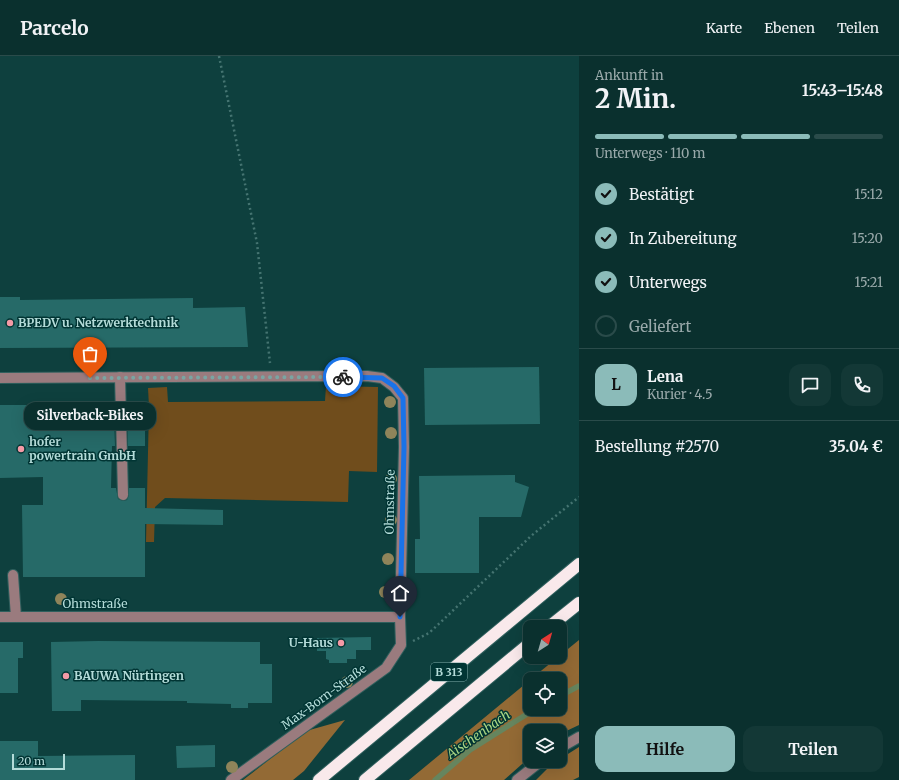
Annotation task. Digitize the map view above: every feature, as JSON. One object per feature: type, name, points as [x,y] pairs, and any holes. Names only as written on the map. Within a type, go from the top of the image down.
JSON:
[{"type":"highway","name":"B 313","points":[[320,780],[579,564]]},
{"type":"highway","points":[[558,620],[579,603]]},
{"type":"highway","name":"B 313","points":[[365,780],[523,649]]},
{"type":"street","name":"Ohmstraße","points":[[0,378],[272,378],[367,376],[382,378],[394,386],[403,398],[404,447],[400,617],[0,617]]},
{"type":"street","points":[[120,377],[123,495]]},
{"type":"street","points":[[13,575],[16,617]]},
{"type":"street","points":[[400,617],[401,644]]},
{"type":"street","name":"Max-Born-Straße","points":[[231,780],[379,674],[395,656],[401,644]]},
{"type":"street","points":[[567,744],[579,737]]},
{"type":"street","points":[[517,780],[532,768]]},
{"type":"path","points":[[219,56],[257,243],[272,378]]},
{"type":"path","points":[[401,644],[416,640],[429,632],[531,536],[579,497]]},
{"type":"shaded area","points":[[326,386],[378,387],[377,472],[349,471],[348,502],[165,498],[155,507],[154,542],[146,542],[149,407],[148,388],[167,387],[168,402],[325,401]]},
{"type":"shaded area","points":[[579,640],[579,725],[567,731],[567,724],[523,724],[523,763],[504,780],[409,780],[523,686],[523,716],[567,716],[567,672],[540,672],[549,664],[567,664],[567,650]]},
{"type":"shaded area","points":[[345,720],[304,771],[293,780],[243,780],[306,731]]},
{"type":"shaded area","points":[[579,747],[579,777],[573,780],[536,780],[548,768],[567,768],[567,755]]},
{"type":"building","points":[[0,297],[20,297],[20,300],[193,298],[193,308],[245,307],[248,347],[0,348]]},
{"type":"building","points":[[539,367],[540,424],[425,425],[424,368]]},
{"type":"building","points":[[0,405],[41,405],[42,420],[53,420],[53,431],[96,431],[97,415],[114,415],[115,446],[112,446],[111,488],[116,488],[118,499],[123,501],[127,500],[129,488],[145,488],[145,508],[223,510],[223,525],[145,524],[145,577],[23,577],[22,505],[43,505],[43,477],[0,478]]},
{"type":"building","points":[[131,408],[145,408],[145,446],[128,446],[127,415],[131,415]]},
{"type":"building","points":[[515,475],[515,482],[529,487],[521,517],[479,517],[479,573],[415,573],[415,539],[420,539],[419,476]]},
{"type":"building","name":"U-Haus","points":[[371,637],[371,650],[356,650],[356,659],[347,659],[347,663],[329,663],[329,660],[326,659],[326,651],[317,651],[317,638]]},
{"type":"building","points":[[0,642],[23,642],[23,658],[18,658],[18,693],[0,693]]},
{"type":"building","points":[[51,642],[260,642],[260,664],[272,664],[272,703],[248,703],[248,708],[231,708],[231,704],[187,703],[187,701],[81,700],[81,711],[52,711]]},
{"type":"building","points":[[0,741],[38,741],[38,756],[135,755],[135,780],[0,780]]},
{"type":"building","points":[[215,745],[215,767],[177,768],[176,746]]},
{"type":"waterway","name":"Aischenbach","points":[[567,692],[579,686]]},
{"type":"waterway","name":"Aischenbach","points":[[435,780],[470,750],[524,716]]},
{"type":"way so far","points":[[90,378],[343,377]]},
{"type":"place","name":"BPEDV u. Netzwerktechnik","points":[[10,323]]},
{"type":"place","name":"Silverback-Bikes","points":[[90,378]]},
{"type":"place","name":"hofer powertrain GmbH","points":[[21,449]]},
{"type":"place","name":"U-Haus","points":[[341,643]]},
{"type":"place","name":"BAUWA Nürtingen","points":[[66,676]]},
{"type":"route","points":[[343,377],[367,376],[382,378],[394,386],[403,398],[404,447],[400,617]]}]
